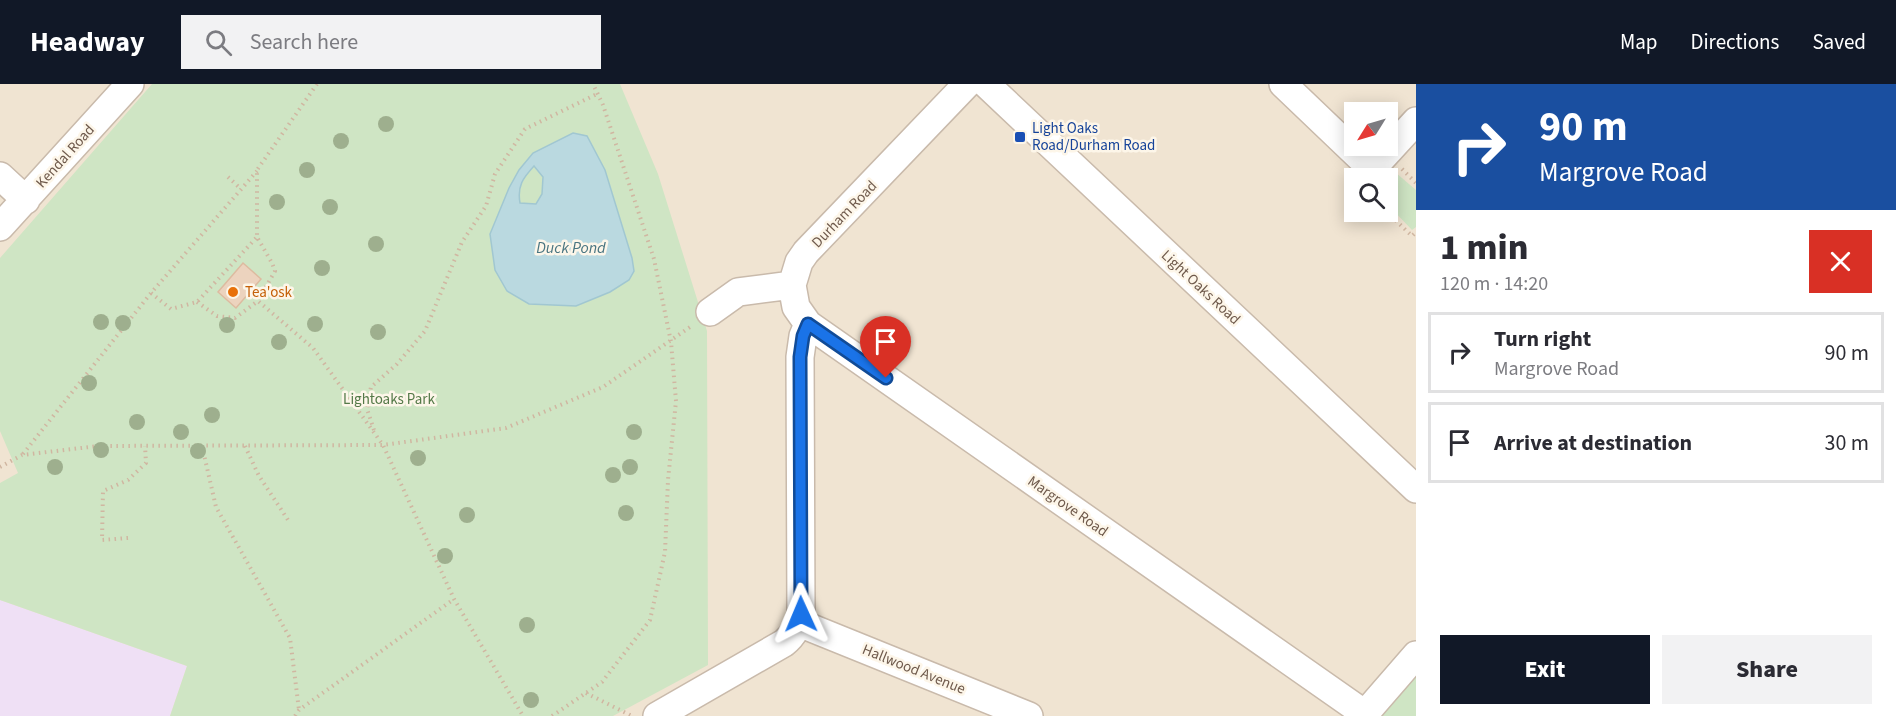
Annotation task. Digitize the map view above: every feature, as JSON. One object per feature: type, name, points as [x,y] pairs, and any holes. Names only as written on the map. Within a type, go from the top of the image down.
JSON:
[{"type":"street","name":"Kendal Road","points":[[0,227],[130,84]]},
{"type":"street","name":"Durham Road","points":[[792,285],[799,262],[806,252],[967,84]]},
{"type":"street","name":"Light Oaks Road","points":[[986,84],[1416,489]]},
{"type":"street","points":[[1282,84],[1372,169],[1416,121]]},
{"type":"street","points":[[0,176],[26,200]]},
{"type":"street","points":[[710,312],[738,292],[792,285]]},
{"type":"street","name":"Margrove Road","points":[[792,285],[796,307],[808,324],[1364,715]]},
{"type":"street","points":[[657,716],[784,643],[799,623],[801,614],[800,357],[803,336],[808,324]]},
{"type":"street","name":"Hallwood Avenue","points":[[799,623],[1029,716]]},
{"type":"street","points":[[1364,715],[1416,655]]},
{"type":"path","points":[[0,467],[22,454],[151,293],[257,170],[317,84]]},
{"type":"path","points":[[552,716],[602,682],[650,620],[665,552],[668,480],[676,401],[671,342],[654,259],[599,93],[593,84]]},
{"type":"path","points":[[377,437],[368,409],[371,387],[397,363],[425,331],[462,242],[486,206],[495,174],[525,129],[599,93]]},
{"type":"path","points":[[197,302],[217,316],[235,318],[258,301],[274,271],[257,237],[257,170]]},
{"type":"path","points":[[228,177],[241,189]]},
{"type":"path","points":[[1397,222],[1412,236],[1416,232]]},
{"type":"path","points":[[151,293],[171,309],[197,302],[257,237]]},
{"type":"path","points":[[258,301],[313,348],[383,445],[454,600],[523,716]]},
{"type":"path","points":[[22,454],[98,446],[383,445],[506,428],[603,387],[671,342],[710,312]]},
{"type":"path","points":[[128,538],[102,540],[103,491],[128,480],[146,463],[145,446]]},
{"type":"path","points":[[202,446],[216,507],[290,638],[299,710]]},
{"type":"path","points":[[244,446],[259,476],[288,520]]},
{"type":"path","points":[[295,716],[299,710],[454,600]]},
{"type":"path","points":[[586,692],[632,716]]},
{"type":"shaded area","points":[[0,84],[1416,84],[1416,716],[0,716]]},
{"type":"shaded area","points":[[0,600],[187,666],[170,716],[0,716]]},
{"type":"green space","name":"Lightoaks Park","points":[[152,84],[620,84],[658,174],[707,331],[708,665],[613,716],[170,716],[187,666],[0,600],[0,483],[18,473],[0,431],[0,258]]},
{"type":"green space","points":[[1398,175],[1416,190],[1416,227],[1412,230],[1398,215]]},
{"type":"green space","points":[[1416,674],[1416,716],[1376,716]]},
{"type":"water","name":"Duck Pond","points":[[573,133],[587,136],[605,170],[632,258],[634,271],[629,280],[610,292],[576,306],[529,304],[507,291],[495,270],[490,234],[509,188],[519,170],[533,153]],"holes":[[[534,166],[543,177],[542,194],[536,204],[520,203],[519,192],[522,183]]]},
{"type":"building","points":[[243,263],[261,279],[236,308],[218,292]]},
{"type":"place","name":"Light Oaks Road/Durham Road","points":[[1020,137]]},
{"type":"place","name":"Tea'osk","points":[[233,292]]},
{"type":"route","points":[[801,614],[800,357],[803,336],[808,324],[886,378]]}]
